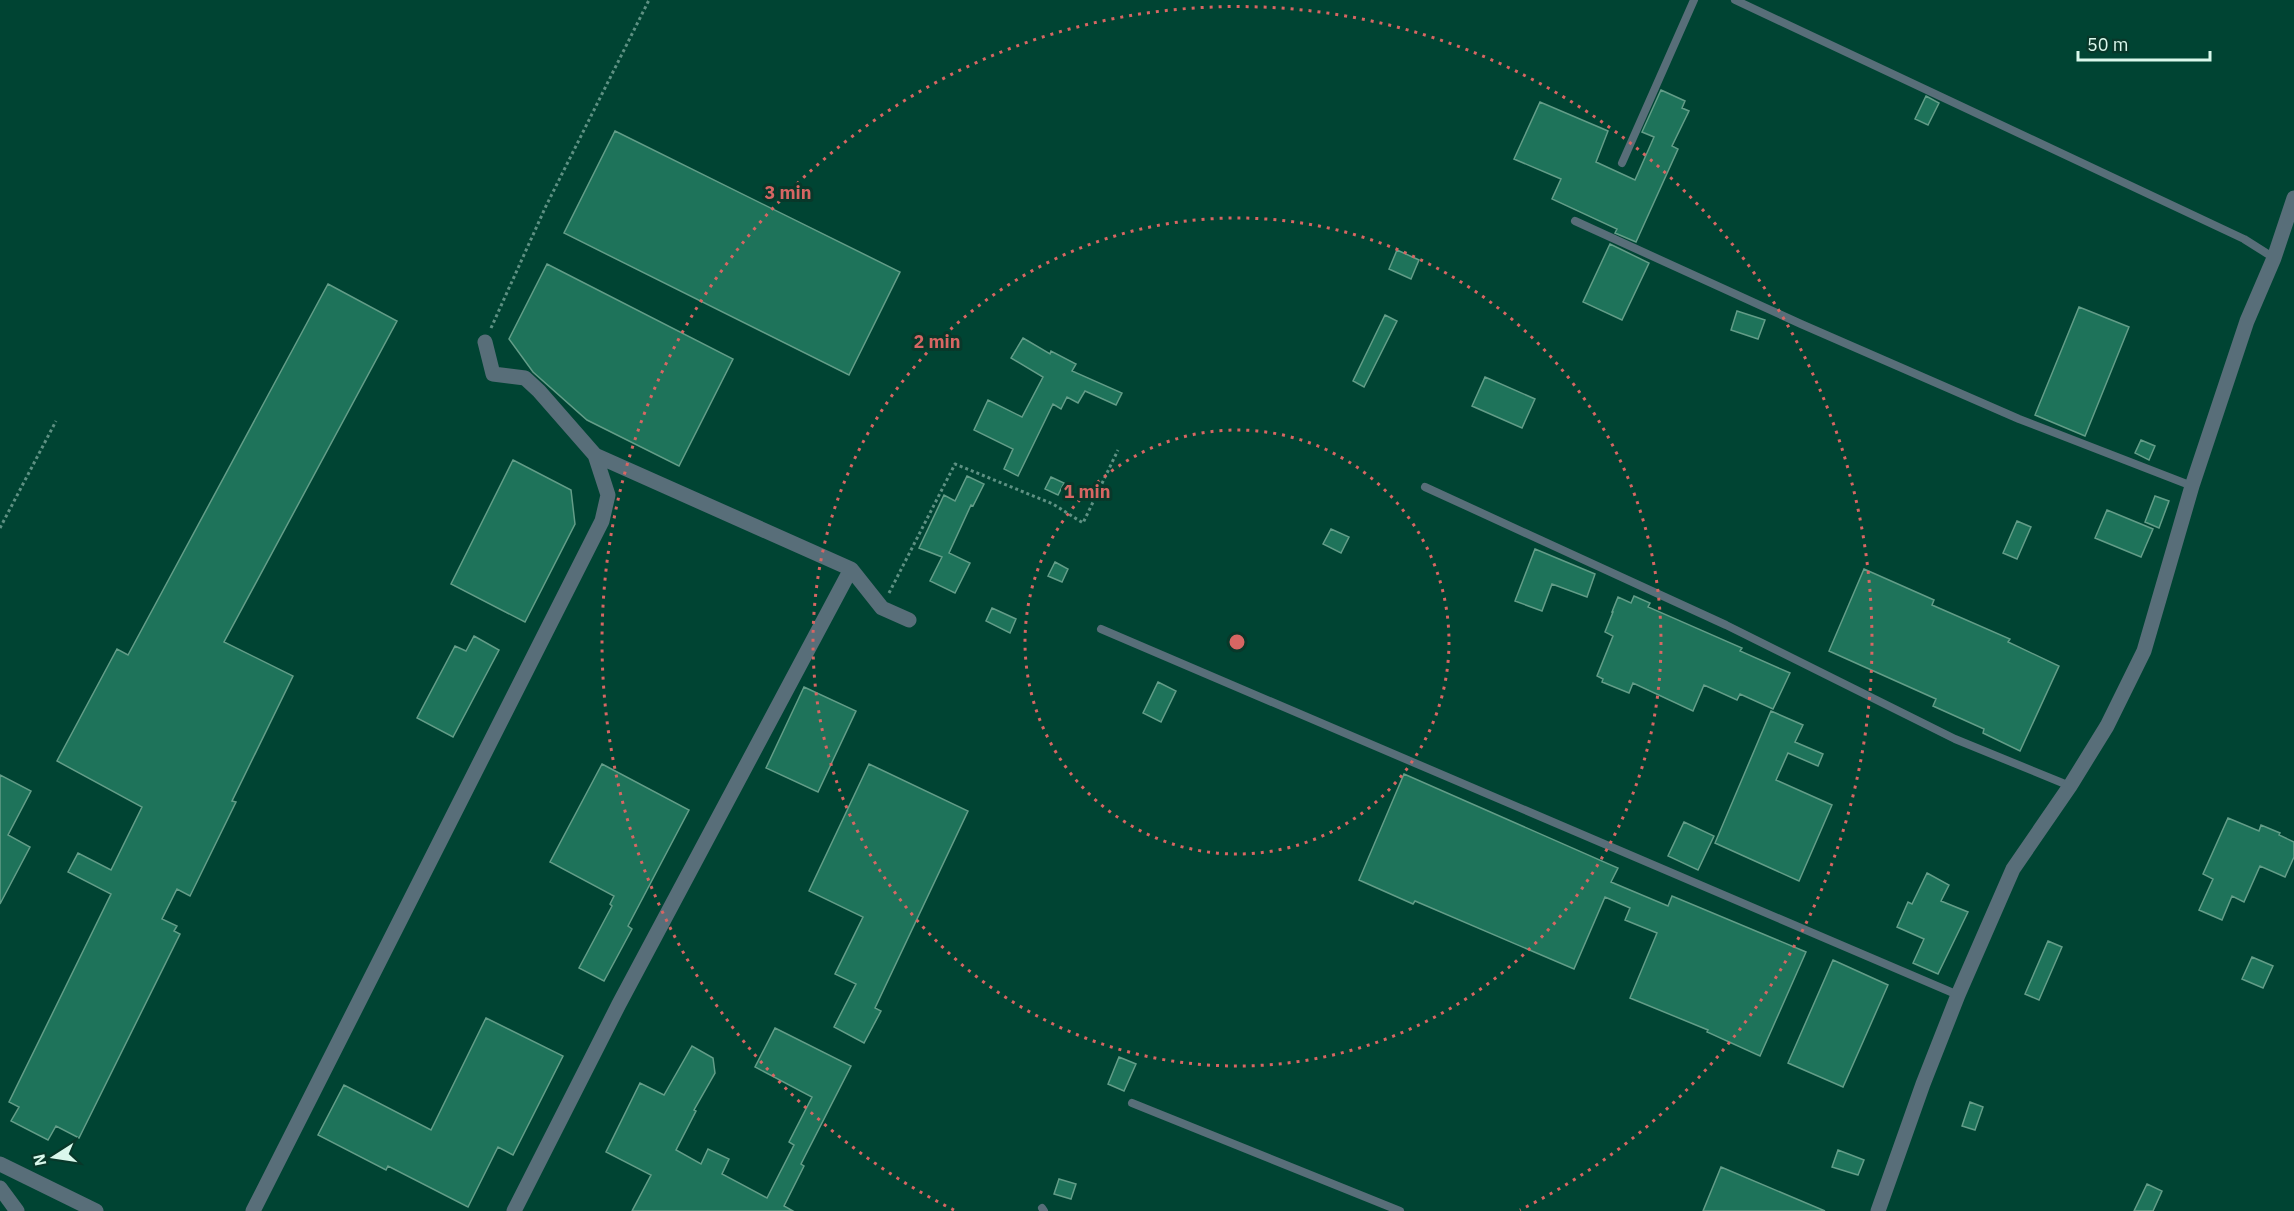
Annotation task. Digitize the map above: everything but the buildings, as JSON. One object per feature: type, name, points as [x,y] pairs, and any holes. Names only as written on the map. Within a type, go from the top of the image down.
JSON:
[{"type":"street","points":[[1878,1211],[1923,1084],[1958,995],[2013,869],[2070,786],[2107,726],[2144,651],[2192,486],[2247,321],[2274,258],[2294,198]]},
{"type":"street","points":[[253,1211],[602,521],[608,495],[595,455],[525,378],[493,374],[485,342]]},
{"type":"street","points":[[595,455],[851,569],[882,608],[909,620]]},
{"type":"street","points":[[514,1211],[619,1004],[851,569]]},
{"type":"street","points":[[0,1164],[96,1211]]},
{"type":"street","points":[[0,1188],[17,1211]]},
{"type":"lane","points":[[1622,163],[1694,0]]},
{"type":"lane","points":[[1736,0],[2244,239],[2274,258]]},
{"type":"lane","points":[[1575,220],[1801,324],[2008,414],[2192,486]]},
{"type":"lane","points":[[1425,486],[1726,624],[1955,739],[2070,786]]},
{"type":"lane","points":[[1101,629],[1958,995]]},
{"type":"lane","points":[[1132,1103],[1400,1211]]},
{"type":"path","points":[[485,342],[546,206],[649,0]]},
{"type":"path","points":[[0,528],[56,421]]},
{"type":"path","points":[[882,608],[955,464],[1053,504],[1083,522],[1118,450]]}]
